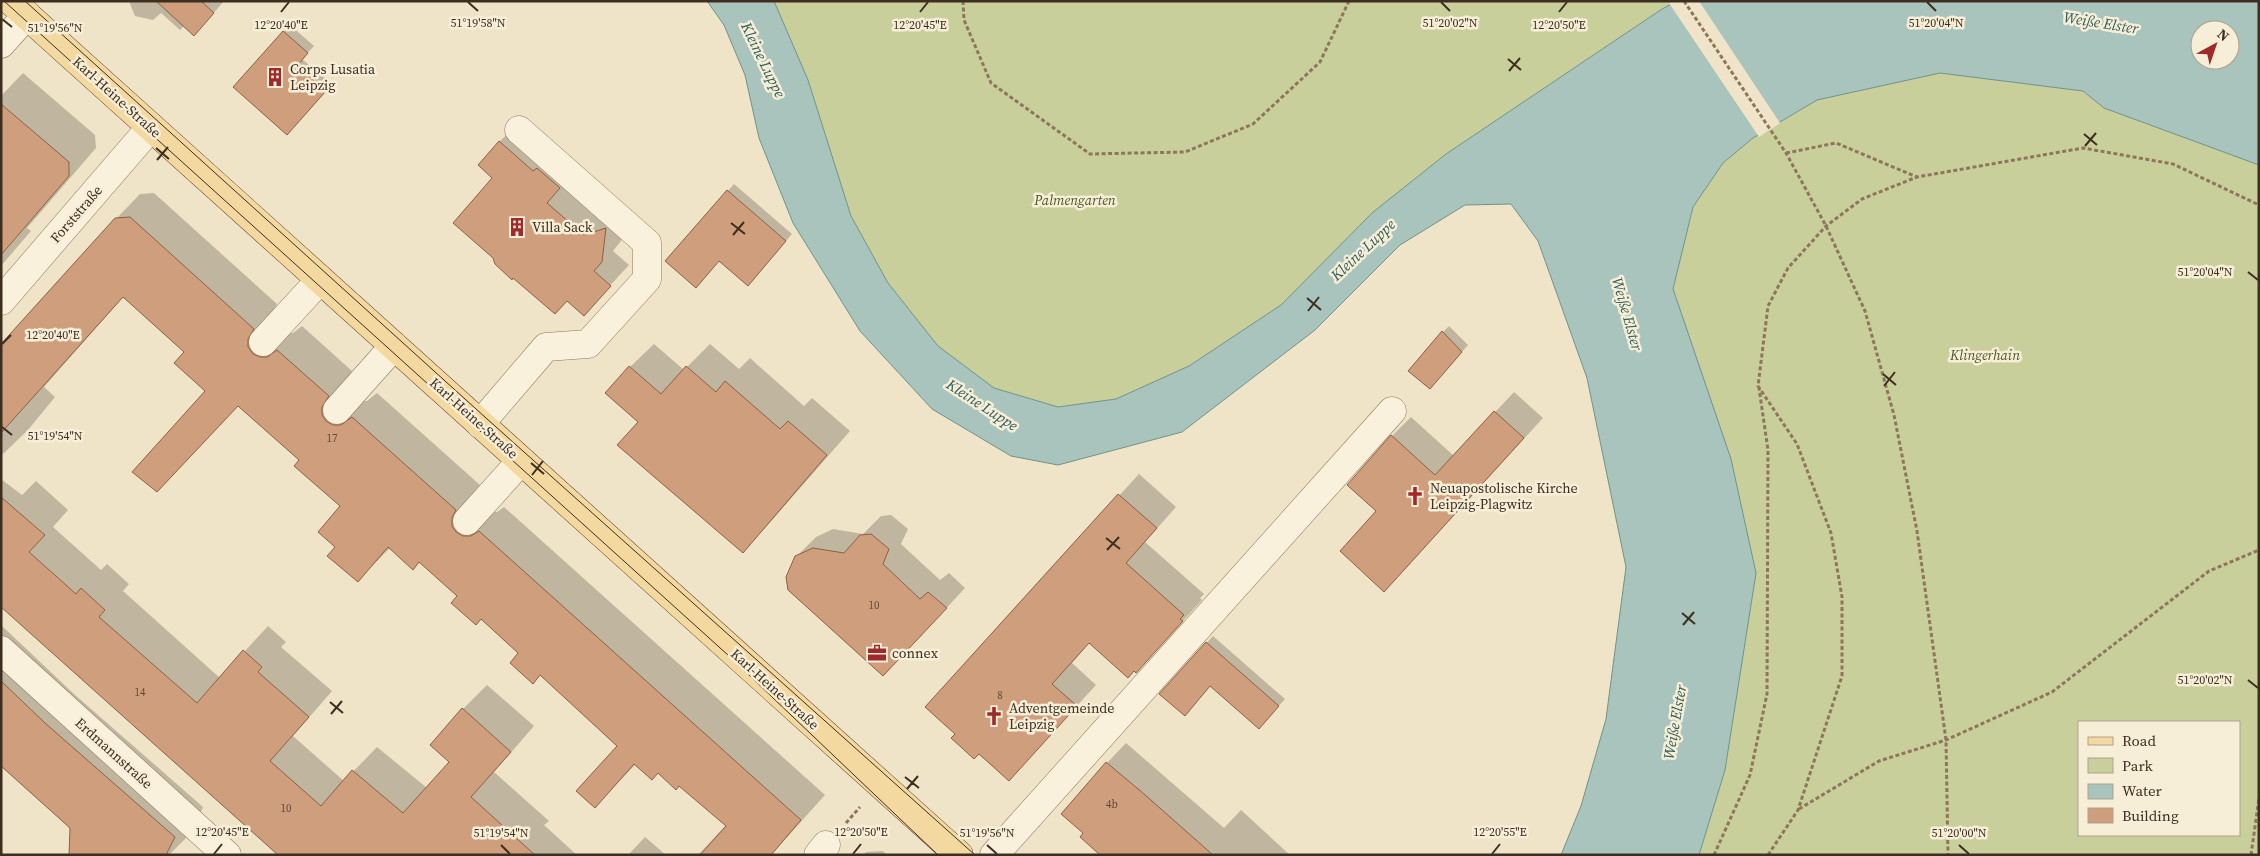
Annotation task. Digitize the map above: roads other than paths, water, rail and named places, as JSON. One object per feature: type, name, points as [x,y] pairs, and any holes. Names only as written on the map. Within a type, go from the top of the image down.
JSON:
[{"type":"main road","name":"Karl-Heine-Straße","points":[[19,8],[959,855]]},
{"type":"street","points":[[1,44],[19,8]]},
{"type":"street","name":"Forststraße","points":[[1,301],[151,127]]},
{"type":"street","points":[[480,424],[546,347],[588,344],[647,279],[647,243],[519,130]]},
{"type":"street","points":[[263,342],[320,280]]},
{"type":"street","points":[[337,410],[394,346]]},
{"type":"street","points":[[994,855],[1392,411]]},
{"type":"street","points":[[467,521],[521,461]]},
{"type":"street","name":"Erdmannstraße","points":[[1,650],[227,855]]},
{"type":"water","points":[[707,1],[774,1],[808,80],[851,216],[888,283],[938,346],[994,388],[1058,407],[1116,399],[1189,366],[1281,305],[1372,213],[1446,154],[1662,9],[1677,1],[2259,1],[2259,165],[2104,108],[2083,91],[1940,73],[1817,100],[1753,138],[1723,163],[1693,207],[1673,289],[1731,459],[1756,573],[1725,770],[1699,855],[1561,855],[1581,806],[1606,719],[1626,567],[1587,378],[1538,241],[1511,204],[1465,205],[1400,245],[1315,330],[1182,432],[1058,465],[1011,456],[932,409],[860,331],[793,223],[759,138],[745,75],[724,25]]},
{"type":"tram line","points":[[4,1],[729,656],[938,855]]},
{"type":"tram line","points":[[25,1],[486,418],[975,855]]},
{"type":"place","name":"Corps Lusatia Leipzig","points":[[275,77]]},
{"type":"place","name":"Villa Sack","points":[[517,227]]},
{"type":"place","name":"Neuapostolische Kirche Leipzig-Plagwitz","points":[[1415,496]]},
{"type":"place","name":"connex","points":[[877,653]]},
{"type":"place","name":"Adventgemeinde Leipzig","points":[[994,716]]},
{"type":"water label","name":"Weiße Elster","points":[[2101,23]]},
{"type":"water label","name":"Kleine Luppe","points":[[763,60]]},
{"type":"water label","name":"Kleine Luppe","points":[[1363,250]]},
{"type":"water label","name":"Weiße Elster","points":[[1627,314]]},
{"type":"water label","name":"Kleine Luppe","points":[[982,405]]},
{"type":"water label","name":"Weiße Elster","points":[[1675,722]]},
{"type":"park label","name":"Palmengarten","points":[[1075,200]]},
{"type":"park label","name":"Klingerhain","points":[[1985,355]]}]
